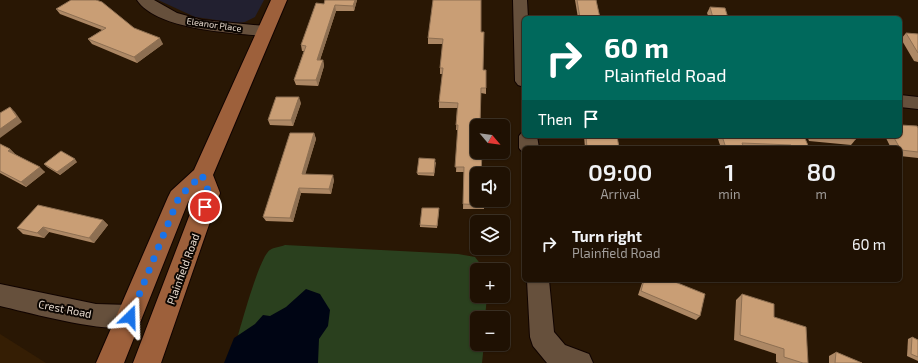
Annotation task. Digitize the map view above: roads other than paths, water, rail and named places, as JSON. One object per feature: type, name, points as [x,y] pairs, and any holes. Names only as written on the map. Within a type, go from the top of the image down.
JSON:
[{"type":"main road","points":[[110,363],[179,197],[202,175],[279,0]]},
{"type":"main road","name":"Plainfield Road","points":[[148,363],[209,193],[202,175]]},
{"type":"street","points":[[520,0],[522,38]]},
{"type":"street","name":"Eleanor Place","points":[[152,2],[176,18],[194,23],[265,31]]},
{"type":"street","points":[[902,101],[918,103]]},
{"type":"street","points":[[538,282],[542,337],[568,359]]},
{"type":"street","name":"Crest Road","points":[[0,295],[96,315],[130,317]]}]
